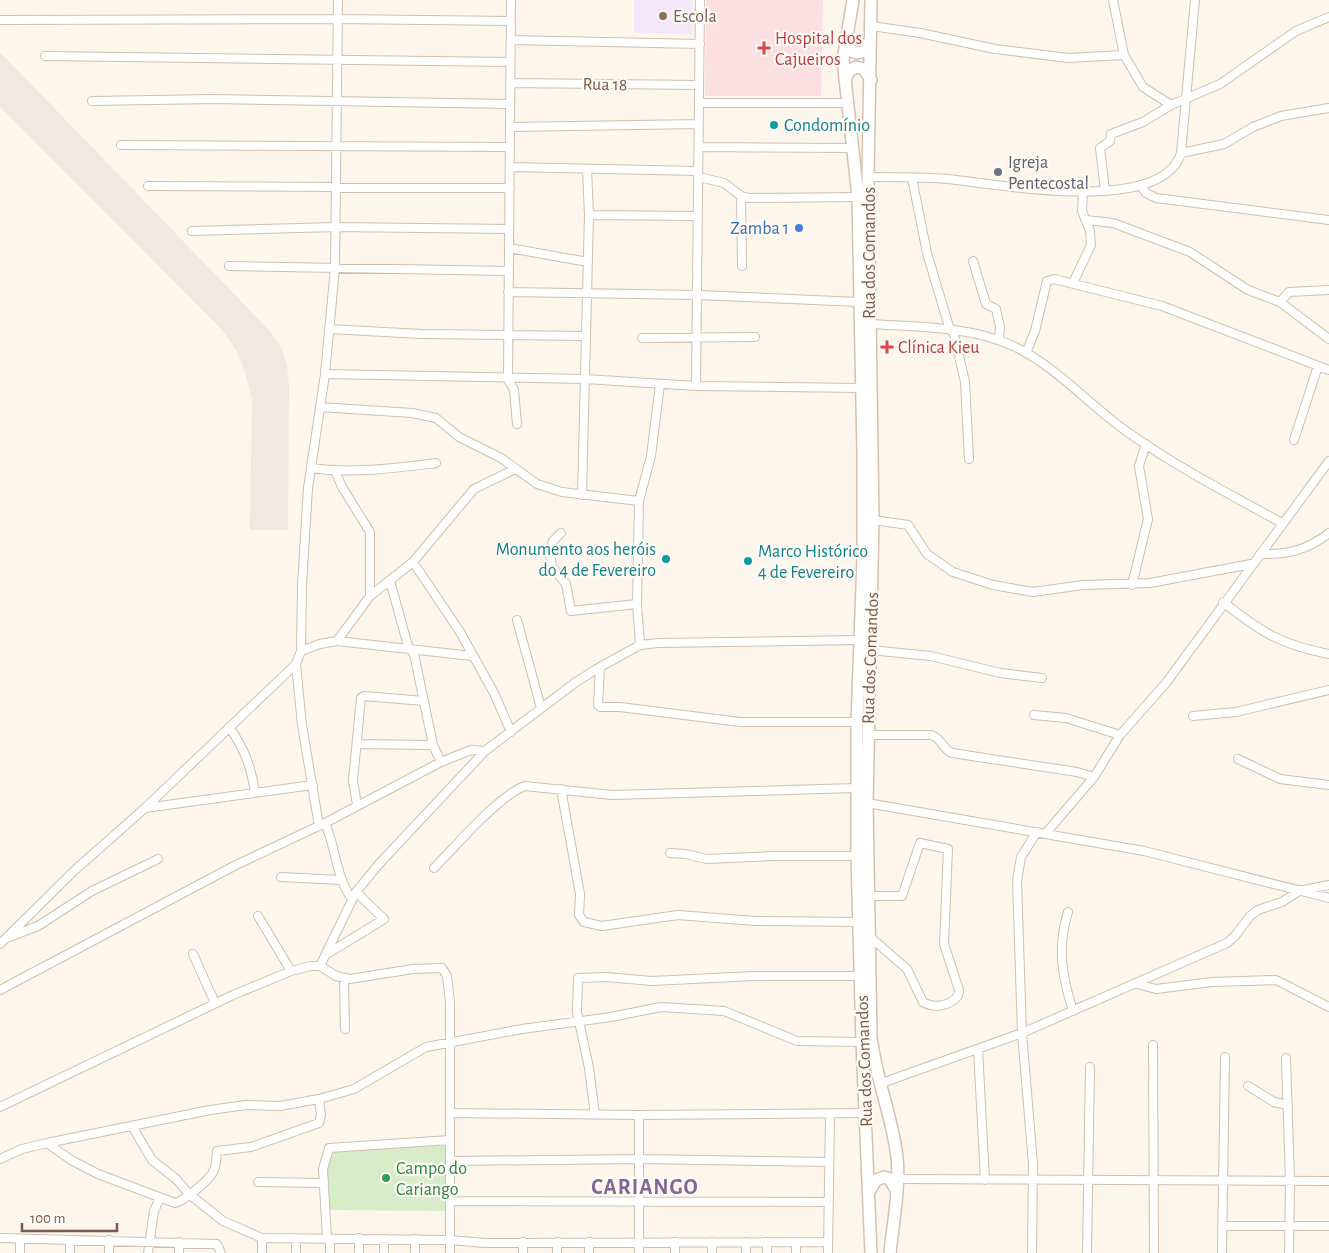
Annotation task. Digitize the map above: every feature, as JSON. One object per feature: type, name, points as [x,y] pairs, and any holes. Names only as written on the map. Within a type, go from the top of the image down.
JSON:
[{"type":"main road","name":"Rua dos Comandos","points":[[853,0],[843,60],[858,196],[863,549],[857,722],[857,788],[860,976],[870,1190],[871,1253]]},
{"type":"main road","name":"Rua dos Comandos","points":[[871,0],[868,176],[873,520],[867,803],[868,896],[871,1037],[879,1084],[894,1138],[897,1184],[890,1253]]},
{"type":"main road","points":[[846,34],[849,50],[857,54],[865,51],[871,31]]},
{"type":"main road","points":[[845,82],[849,71],[856,67],[864,69],[871,80]]},
{"type":"main road","points":[[870,1190],[876,1180],[884,1177],[897,1184]]},
{"type":"street","points":[[0,944],[75,870],[145,808],[296,664],[301,651],[302,585],[311,468],[325,374],[335,268],[338,0]]},
{"type":"street","points":[[511,0],[508,379],[514,390],[517,424]]},
{"type":"street","points":[[696,386],[700,0]]},
{"type":"street","points":[[1113,0],[1124,55],[1143,87],[1171,105]]},
{"type":"street","points":[[868,176],[1083,192],[1105,191],[1140,185],[1169,173],[1178,162],[1181,153],[1194,0]]},
{"type":"street","points":[[1105,191],[1101,146],[1110,141],[1111,134],[1143,122],[1171,105],[1220,84],[1296,31],[1329,17]]},
{"type":"street","points":[[0,20],[338,19],[510,21]]},
{"type":"street","points":[[871,31],[920,33],[995,49],[1068,58],[1124,55]]},
{"type":"street","points":[[510,40],[700,44]]},
{"type":"street","points":[[45,56],[510,62]]},
{"type":"street","name":"Rua 18","points":[[510,83],[700,85]]},
{"type":"street","points":[[92,101],[213,99],[510,104]]},
{"type":"street","points":[[699,104],[848,103]]},
{"type":"street","points":[[1181,153],[1224,144],[1248,130],[1281,116],[1329,108]]},
{"type":"street","points":[[510,127],[699,124]]},
{"type":"street","points":[[121,145],[510,147]]},
{"type":"street","points":[[699,147],[854,148]]},
{"type":"street","points":[[510,167],[699,174],[724,183],[741,196],[749,198],[858,196]]},
{"type":"street","points":[[582,495],[588,293],[588,169]]},
{"type":"street","points":[[912,178],[927,253],[952,330],[965,382],[969,460]]},
{"type":"street","points":[[1140,185],[1146,193],[1156,198],[1329,220]]},
{"type":"street","points":[[148,186],[510,188]]},
{"type":"street","points":[[1073,283],[1091,244],[1082,211],[1083,192]]},
{"type":"street","points":[[741,196],[742,266]]},
{"type":"street","points":[[589,214],[698,216]]},
{"type":"street","points":[[1086,220],[1113,223],[1201,258],[1248,290],[1280,302],[1329,339]]},
{"type":"street","points":[[192,232],[335,228],[509,229]]},
{"type":"street","points":[[509,248],[588,262]]},
{"type":"street","points":[[973,261],[986,304],[996,309],[1000,327],[998,340]]},
{"type":"street","points":[[229,266],[509,271]]},
{"type":"street","points":[[1026,353],[1035,332],[1047,282],[1054,279],[1156,304],[1222,327],[1329,370]]},
{"type":"street","points":[[1280,302],[1289,292],[1329,290]]},
{"type":"street","points":[[508,292],[698,295],[859,302]]},
{"type":"street","points":[[870,324],[952,330],[998,340],[1026,353],[1094,407],[1146,444],[1228,494],[1282,523]]},
{"type":"street","points":[[329,329],[586,336]]},
{"type":"street","points":[[642,338],[755,336]]},
{"type":"street","points":[[1294,440],[1318,366]]},
{"type":"street","points":[[325,374],[585,379],[696,386],[862,388]]},
{"type":"street","points":[[640,645],[637,604],[639,501],[651,456],[660,384]]},
{"type":"street","points":[[320,407],[412,413],[436,418],[459,437],[487,450],[543,487],[582,495],[639,501]]},
{"type":"street","points":[[1132,585],[1148,519],[1139,466],[1146,444]]},
{"type":"street","points":[[1046,833],[1094,777],[1120,735],[1166,683],[1223,602],[1329,461]]},
{"type":"street","points":[[311,468],[335,471],[436,464]]},
{"type":"street","points":[[337,641],[370,596],[413,562],[474,489],[515,469]]},
{"type":"street","points":[[335,471],[342,488],[370,532],[370,596]]},
{"type":"street","points":[[873,520],[908,525],[923,549],[938,563],[953,572],[993,585],[1032,592],[1083,585],[1132,585],[1251,564]]},
{"type":"street","points":[[561,532],[553,541],[550,554],[552,566],[566,584],[571,611],[637,604]]},
{"type":"street","points":[[1260,554],[1276,555],[1304,549],[1329,533]]},
{"type":"street","points":[[413,562],[460,632],[494,693],[511,732]]},
{"type":"street","points":[[390,581],[408,646],[412,650],[433,745],[441,762]]},
{"type":"street","points":[[1223,602],[1268,635],[1299,648],[1329,654]]},
{"type":"street","points":[[517,620],[540,708]]},
{"type":"street","points":[[320,966],[328,954],[354,895],[390,852],[485,751],[540,708],[600,667],[640,645],[670,642],[860,640]]},
{"type":"street","points":[[301,651],[320,644],[337,641],[472,656]]},
{"type":"street","points":[[870,650],[931,656],[1000,673],[1042,678]]},
{"type":"street","points":[[296,664],[302,725],[313,785],[322,824],[333,842],[341,880],[354,895],[384,917],[383,921],[328,954]]},
{"type":"street","points":[[600,667],[600,707],[620,707],[740,722],[857,722]]},
{"type":"street","points":[[1193,716],[1236,712],[1329,690]]},
{"type":"street","points":[[357,806],[353,785],[363,697],[424,702]]},
{"type":"street","points":[[1034,715],[1074,720],[1120,735]]},
{"type":"street","points":[[229,727],[246,754],[252,768],[255,792]]},
{"type":"street","points":[[868,735],[931,735],[938,737],[945,748],[952,753],[998,759],[1094,777]]},
{"type":"street","points":[[357,744],[433,745]]},
{"type":"street","points":[[0,990],[234,866],[322,824],[441,762],[471,750],[485,751]]},
{"type":"street","points":[[1238,760],[1280,779],[1329,785]]},
{"type":"street","points":[[145,808],[313,785]]},
{"type":"street","points":[[434,868],[501,801],[516,789],[535,785],[619,795],[857,788]]},
{"type":"street","points":[[561,789],[580,894],[580,915],[584,922],[590,925],[602,926],[678,915],[755,921],[859,922]]},
{"type":"street","points":[[867,803],[1144,851],[1329,898]]},
{"type":"street","points":[[1032,1253],[1033,1180],[1022,1033],[1018,867],[1021,857],[1037,832]]},
{"type":"street","points":[[868,896],[902,896],[918,844],[948,848],[944,944],[959,990],[958,996],[949,1003],[940,1005],[934,1006],[923,1002],[907,969],[869,936]]},
{"type":"street","points":[[670,853],[686,854],[706,859],[773,856],[858,856]]},
{"type":"street","points":[[7,937],[38,926],[92,891],[158,859]]},
{"type":"street","points":[[281,877],[341,880]]},
{"type":"street","points":[[879,1084],[1022,1033],[1137,984],[1227,943],[1253,913],[1282,902],[1298,891],[1329,885]]},
{"type":"street","points":[[1068,912],[1064,926],[1062,974],[1073,1011]]},
{"type":"street","points":[[258,916],[290,971]]},
{"type":"street","points":[[193,954],[215,1003]]},
{"type":"street","points":[[0,1107],[215,1003],[290,971],[320,966],[344,979],[364,978],[413,969],[443,968],[447,976],[449,988],[450,1253]]},
{"type":"street","points":[[595,1114],[589,1068],[578,1022],[576,982],[580,978],[652,981],[754,976],[860,976]]},
{"type":"street","points":[[344,979],[345,1029]]},
{"type":"street","points":[[1137,984],[1156,989],[1212,982],[1276,980],[1329,1006]]},
{"type":"street","points":[[0,1159],[22,1149],[47,1143],[230,1106],[280,1106],[319,1099],[354,1089],[426,1047],[522,1029],[578,1022],[660,1007],[718,1010],[797,1040],[862,1042]]},
{"type":"street","points":[[1153,1045],[1154,1253]]},
{"type":"street","points":[[978,1049],[985,1180]]},
{"type":"street","points":[[1222,1253],[1225,1057]]},
{"type":"street","points":[[1286,1058],[1290,1182],[1289,1253]]},
{"type":"street","points":[[1087,1253],[1090,1067]]},
{"type":"street","points":[[1248,1086],[1274,1102],[1288,1105]]},
{"type":"street","points":[[47,1143],[71,1160],[98,1174],[175,1203],[183,1201],[212,1174],[215,1168],[217,1151],[251,1147],[320,1122],[319,1099]]},
{"type":"street","points":[[450,1113],[639,1115],[866,1113]]},
{"type":"street","points":[[828,1253],[830,1114]]},
{"type":"street","points":[[639,1115],[639,1253]]},
{"type":"street","points":[[132,1126],[152,1160],[176,1179],[189,1194],[223,1221],[262,1238],[450,1240],[485,1243],[828,1242]]},
{"type":"street","points":[[330,1253],[323,1183],[324,1163],[329,1148],[333,1146],[450,1140]]},
{"type":"street","points":[[450,1161],[640,1159],[829,1162]]},
{"type":"street","points":[[897,1184],[985,1180],[1087,1179],[1223,1182],[1329,1181]]},
{"type":"street","points":[[258,1182],[323,1183]]},
{"type":"street","points":[[148,1253],[148,1241],[154,1208],[160,1198]]},
{"type":"street","points":[[450,1201],[829,1202]]},
{"type":"street","points":[[1222,1226],[1329,1226]]},
{"type":"street","points":[[0,1238],[217,1244],[222,1253]]},
{"type":"street","points":[[262,1238],[262,1253]]},
{"type":"street","points":[[359,1238],[359,1253]]},
{"type":"street","points":[[20,1239],[20,1253]]},
{"type":"street","points":[[296,1239],[296,1253]]},
{"type":"street","points":[[384,1239],[384,1253]]},
{"type":"street","points":[[70,1240],[70,1253]]},
{"type":"street","points":[[108,1253],[109,1240]]},
{"type":"street","points":[[415,1240],[415,1253]]},
{"type":"street","points":[[179,1242],[179,1253]]},
{"type":"street","points":[[523,1242],[523,1253]]},
{"type":"street","points":[[557,1242],[557,1253]]},
{"type":"street","points":[[589,1242],[589,1253]]},
{"type":"street","points":[[674,1242],[675,1253]]},
{"type":"street","points":[[712,1242],[712,1253]]},
{"type":"street","points":[[746,1242],[746,1253]]},
{"type":"street","points":[[767,1242],[767,1253]]},
{"type":"street","points":[[796,1242],[796,1253]]},
{"type":"street","points":[[485,1243],[485,1253]]},
{"type":"shaded area","name":"Escola","points":[[634,0],[693,0],[692,34],[634,33]]},
{"type":"shaded area","name":"Hospital dos Cajueiros","points":[[706,0],[823,0],[821,96],[705,96]]},
{"type":"shaded area","points":[[0,52],[270,331],[282,349],[289,385],[288,530],[250,530],[252,399],[245,372],[236,350],[223,331],[0,107]]},
{"type":"green space","name":"Campo do Cariango","points":[[445,1144],[445,1211],[329,1210],[325,1147]]},
{"type":"place","name":"Escola","points":[[663,16]]},
{"type":"place","name":"Hospital dos Cajueiros","points":[[764,48]]},
{"type":"place","name":"Condomínio","points":[[774,125]]},
{"type":"place","name":"Igreja Pentecostal","points":[[998,172]]},
{"type":"place","name":"Zamba 1","points":[[799,228]]},
{"type":"place","name":"Clínica Kieu","points":[[887,347]]},
{"type":"place","name":"Monumento aos heróis do 4 de Fevereiro","points":[[666,559]]},
{"type":"place","name":"Marco Histórico 4 de Fevereiro","points":[[748,561]]},
{"type":"place","name":"Campo do Cariango","points":[[386,1178]]},
{"type":"district","name":"CARIANGO","points":[[645,1186]]}]
